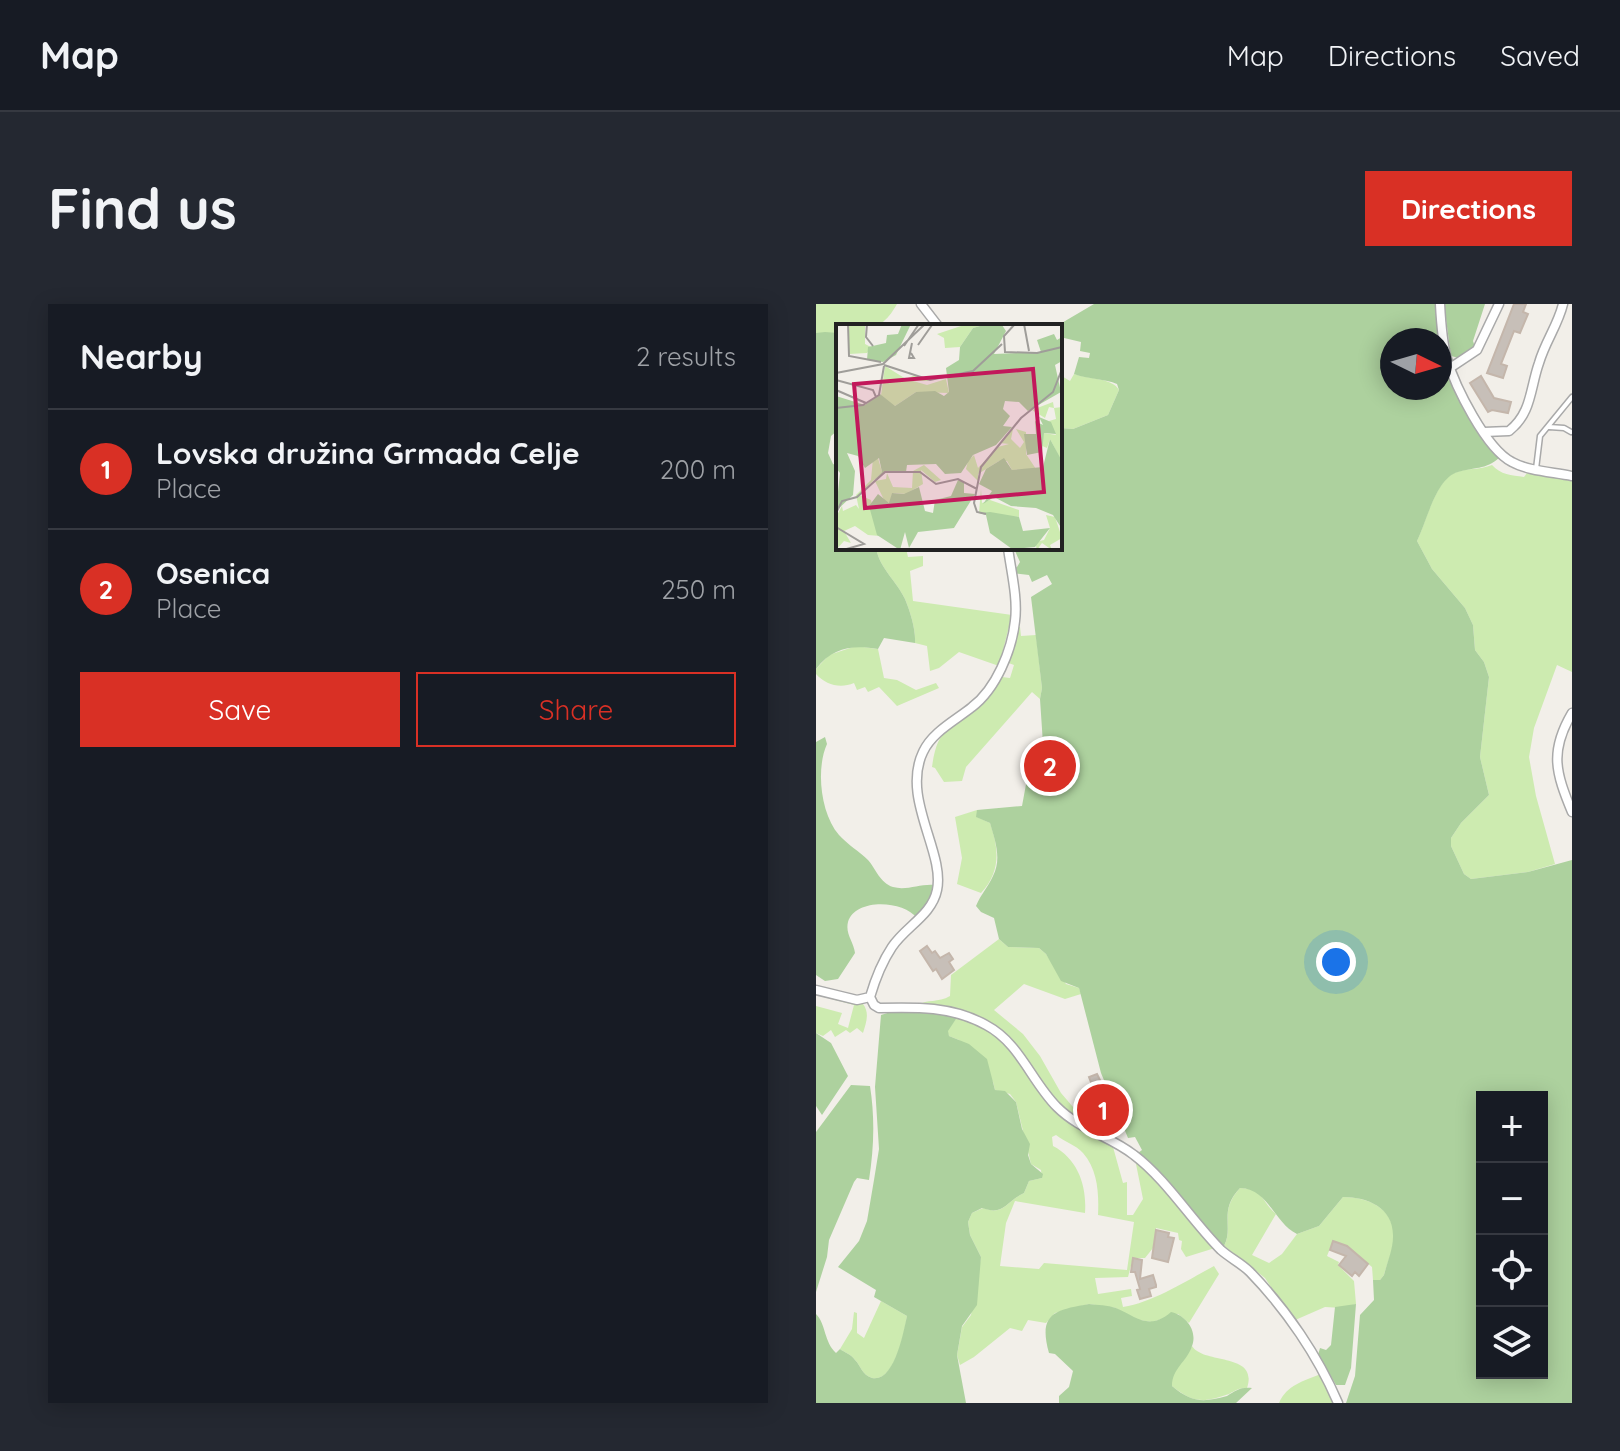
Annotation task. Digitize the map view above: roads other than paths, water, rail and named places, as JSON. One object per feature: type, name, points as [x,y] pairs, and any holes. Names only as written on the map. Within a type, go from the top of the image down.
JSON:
[{"type":"street","points":[[921,304],[936,324]]},
{"type":"street","points":[[1440,304],[1442,328]]},
{"type":"street","points":[[1452,367],[1477,350],[1499,304]]},
{"type":"street","points":[[1484,432],[1509,431],[1524,415],[1539,360],[1558,323],[1563,304]]},
{"type":"street","points":[[1452,372],[1484,432],[1513,463],[1572,476]]},
{"type":"street","points":[[1008,550],[1016,621],[1005,659],[985,697],[948,723],[923,751],[918,794],[938,872],[938,888],[930,905],[892,946],[870,997],[879,1008],[944,1009],[968,1016],[1001,1034],[1013,1045],[1058,1109],[1081,1128],[1133,1154],[1222,1250],[1249,1270],[1314,1354],[1338,1403]]},
{"type":"street","points":[[1572,713],[1556,754],[1558,775],[1572,812]]},
{"type":"street","points":[[816,990],[857,1000],[870,997]]},
{"type":"lane","points":[[1536,469],[1540,436],[1572,397]]},
{"type":"lane","points":[[1565,406],[1572,405]]},
{"type":"lane","points":[[1549,427],[1571,432]]},
{"type":"place","name":"Osenica","points":[[1050,766]]},
{"type":"place","name":"Lovska družina Grmada Celje","points":[[1103,1110]]}]
